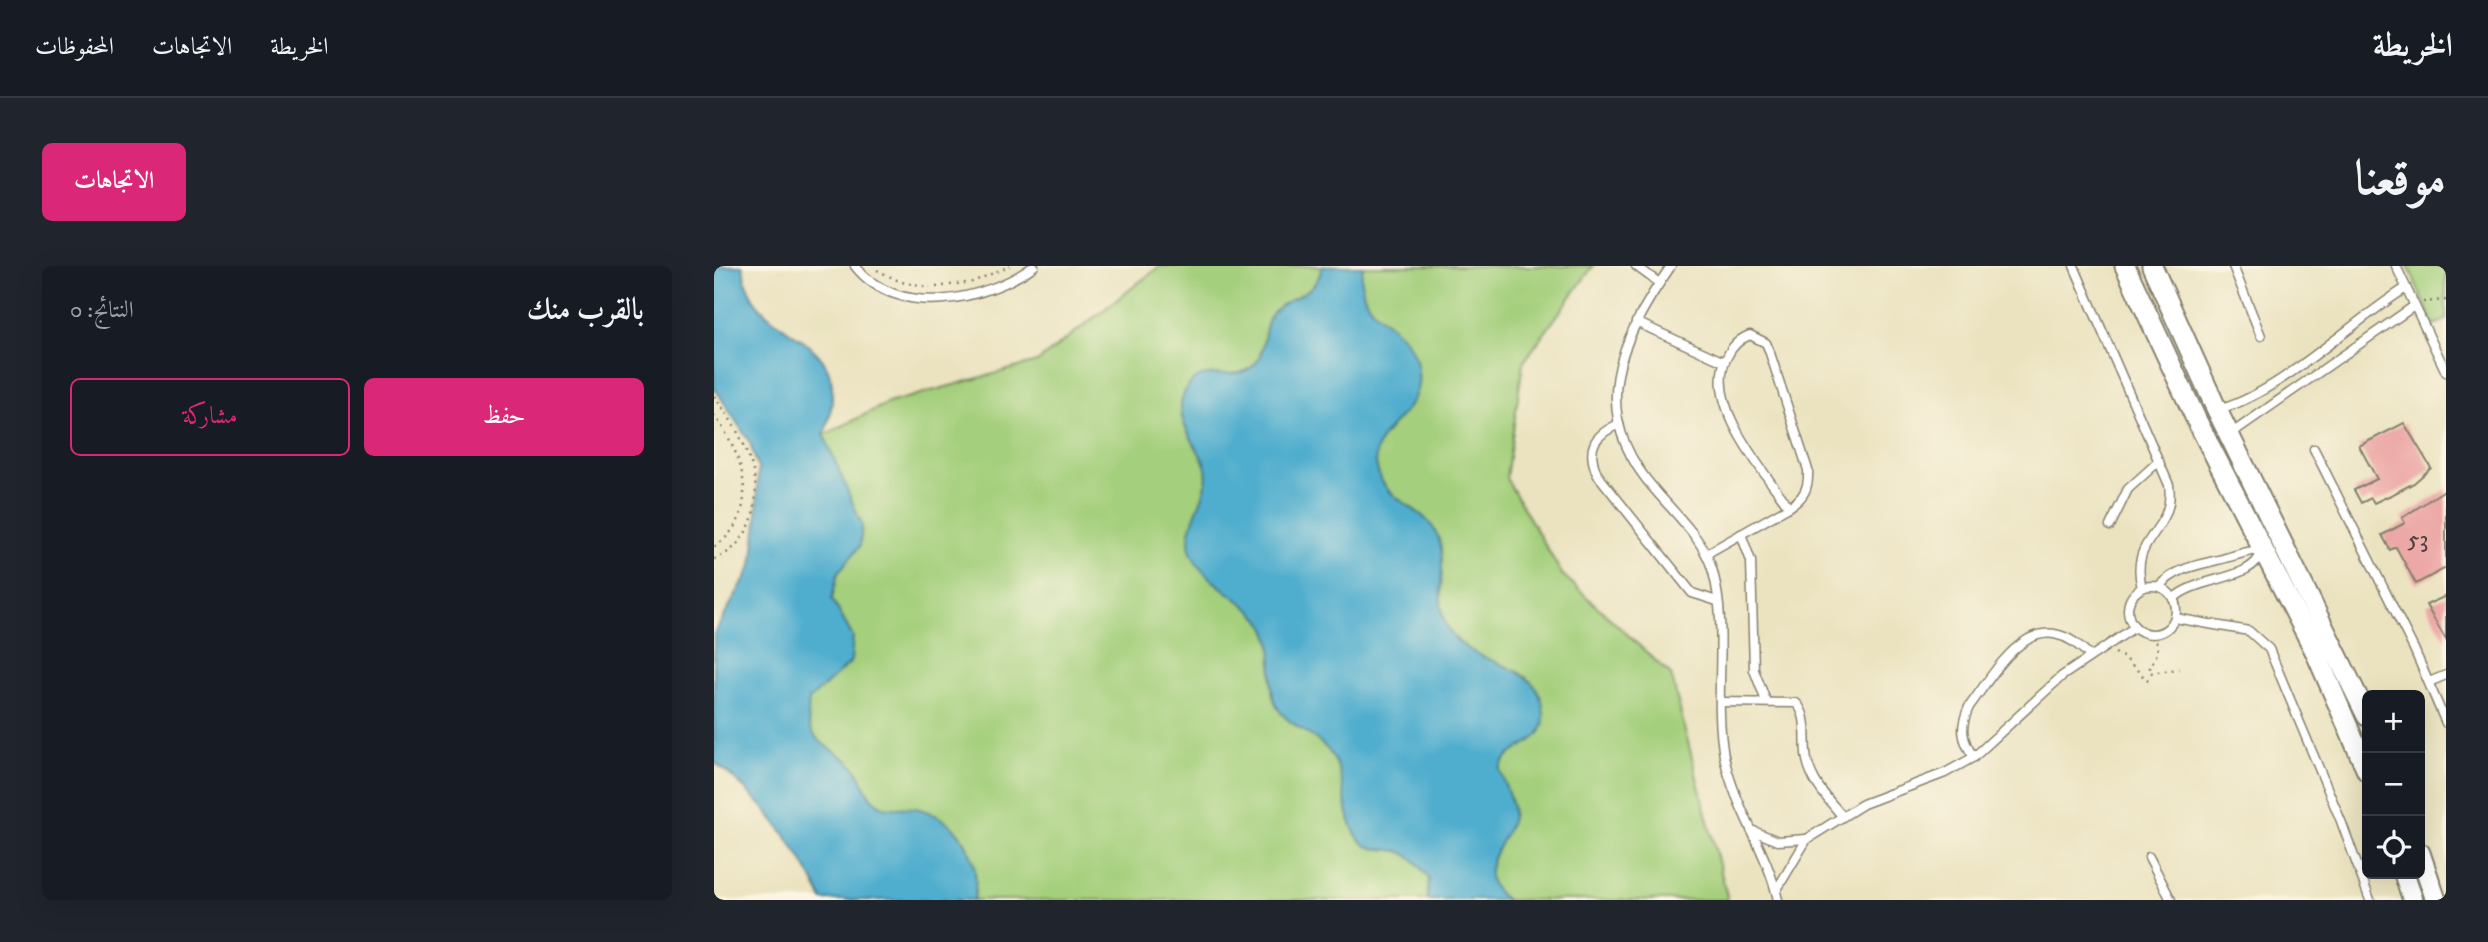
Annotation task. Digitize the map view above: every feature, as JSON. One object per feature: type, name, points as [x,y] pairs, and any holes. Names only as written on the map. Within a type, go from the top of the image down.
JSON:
[{"type":"street","points":[[2126,266],[2262,550],[2315,651],[2362,759]]},
{"type":"street","points":[[2152,266],[2217,410],[2362,706]]},
{"type":"street","points":[[2262,550],[2282,541]]},
{"type":"street","points":[[2425,868],[2436,900]]},
{"type":"street","points":[[2406,879],[2413,900]]},
{"type":"lane","points":[[855,266],[885,289],[926,299],[961,297],[984,292],[1034,266]]},
{"type":"lane","points":[[1636,266],[1660,283]]},
{"type":"lane","points":[[1671,266],[1624,345],[1617,371],[1615,398],[1619,424],[1635,465],[1706,554],[1712,569],[1717,601],[1724,754],[1730,780],[1777,896]]},
{"type":"lane","points":[[2074,266],[2159,461],[2171,499],[2167,515],[2140,553],[2137,571],[2142,588]]},
{"type":"lane","points":[[2233,266],[2261,337]]},
{"type":"lane","points":[[2396,266],[2446,372]]},
{"type":"lane","points":[[2217,410],[2244,400],[2281,377],[2352,323],[2406,288]]},
{"type":"lane","points":[[2229,435],[2414,306]]},
{"type":"lane","points":[[1636,322],[1724,362]]},
{"type":"lane","points":[[1706,554],[1789,507],[1805,492],[1808,471],[1766,343],[1750,335],[1742,338],[1724,362],[1725,403],[1733,425],[1789,507]]},
{"type":"lane","points":[[1619,424],[1597,436],[1591,448],[1592,462],[1597,474],[1692,593],[1717,601]]},
{"type":"lane","points":[[2315,449],[2429,682],[2446,723]]},
{"type":"lane","points":[[2110,526],[2128,489],[2159,461]]},
{"type":"lane","points":[[1741,534],[1751,561],[1754,670],[1766,701]]},
{"type":"lane","points":[[2159,586],[2174,598],[2175,618],[2170,626],[2155,634],[2135,627],[2128,610],[2129,601],[2142,588],[2159,586],[2179,570],[2204,562],[2262,550]]},
{"type":"lane","points":[[2174,598],[2189,586],[2249,569],[2256,565],[2262,550]]},
{"type":"lane","points":[[2242,553],[2249,569]]},
{"type":"lane","points":[[2204,562],[2208,580]]},
{"type":"lane","points":[[2175,618],[2249,631],[2269,649],[2336,809],[2370,900]]},
{"type":"lane","points":[[1777,896],[1807,839],[1842,816],[1888,793],[1945,773],[1973,757],[2089,655],[2135,627]]},
{"type":"lane","points":[[1973,757],[1966,746],[1963,719],[1969,707],[2018,644],[2032,636],[2064,636],[2078,644],[2089,655]]},
{"type":"lane","points":[[2429,682],[2446,675]]},
{"type":"lane","points":[[1721,702],[1789,701],[1801,708],[1807,760],[1812,775],[1842,816]]},
{"type":"lane","points":[[1751,830],[1778,841],[1807,839]]},
{"type":"lane","points":[[2149,858],[2171,900]]},
{"type":"path","points":[[871,266],[901,282],[934,288],[972,282],[1010,266]]},
{"type":"path","points":[[2414,306],[2446,300]]},
{"type":"path","points":[[714,396],[731,418],[747,452],[757,488],[756,509],[745,535],[737,546],[714,559]]},
{"type":"path","points":[[714,415],[736,456],[746,489],[745,507],[736,528],[714,548]]},
{"type":"path","points":[[736,528],[745,535]]},
{"type":"path","points":[[2155,634],[2158,652],[2150,667],[2150,673],[2179,669]]},
{"type":"path","points":[[2107,643],[2149,682]]},
{"type":"green space","points":[[1160,266],[1593,266],[1523,363],[1506,478],[1562,574],[1671,675],[1728,900],[823,900],[778,824],[714,762],[824,435],[888,403],[1037,362]]},
{"type":"green space","points":[[2408,266],[2446,266],[2446,320],[2434,325]]},
{"type":"water","points":[[714,266],[743,266],[750,293],[764,312],[818,354],[829,373],[832,399],[824,435],[862,525],[860,546],[838,573],[832,599],[853,637],[851,662],[809,700],[810,728],[821,742],[851,764],[869,796],[878,804],[888,808],[916,808],[931,813],[956,830],[971,854],[976,884],[974,900],[823,900],[802,860],[777,824],[748,792],[714,762],[714,634],[752,566],[757,522],[758,469],[750,443],[714,387]]},
{"type":"water","points":[[1322,266],[1363,266],[1362,284],[1365,298],[1372,309],[1409,346],[1416,361],[1418,380],[1415,395],[1408,408],[1381,440],[1376,453],[1377,468],[1388,490],[1424,518],[1438,537],[1445,623],[1452,635],[1464,646],[1522,675],[1533,685],[1541,698],[1544,717],[1539,734],[1510,754],[1500,769],[1510,800],[1512,817],[1490,869],[1496,890],[1507,900],[1427,900],[1429,879],[1412,859],[1398,851],[1367,846],[1359,839],[1349,819],[1340,774],[1331,754],[1284,716],[1274,700],[1271,644],[1265,627],[1250,610],[1208,577],[1193,557],[1189,546],[1192,523],[1207,476],[1205,465],[1184,423],[1181,406],[1183,396],[1188,386],[1201,376],[1242,372],[1251,368],[1260,355],[1271,315],[1284,303],[1314,285]]},
{"type":"building","points":[[2404,423],[2431,468],[2414,483],[2395,493],[2374,503],[2371,498],[2361,503],[2354,490],[2377,479],[2359,446]]},
{"type":"building","points":[[2446,489],[2446,568],[2416,584],[2396,547],[2390,550],[2382,535],[2405,523],[2402,518]]},
{"type":"building","points":[[2446,596],[2446,640],[2426,605]]}]
